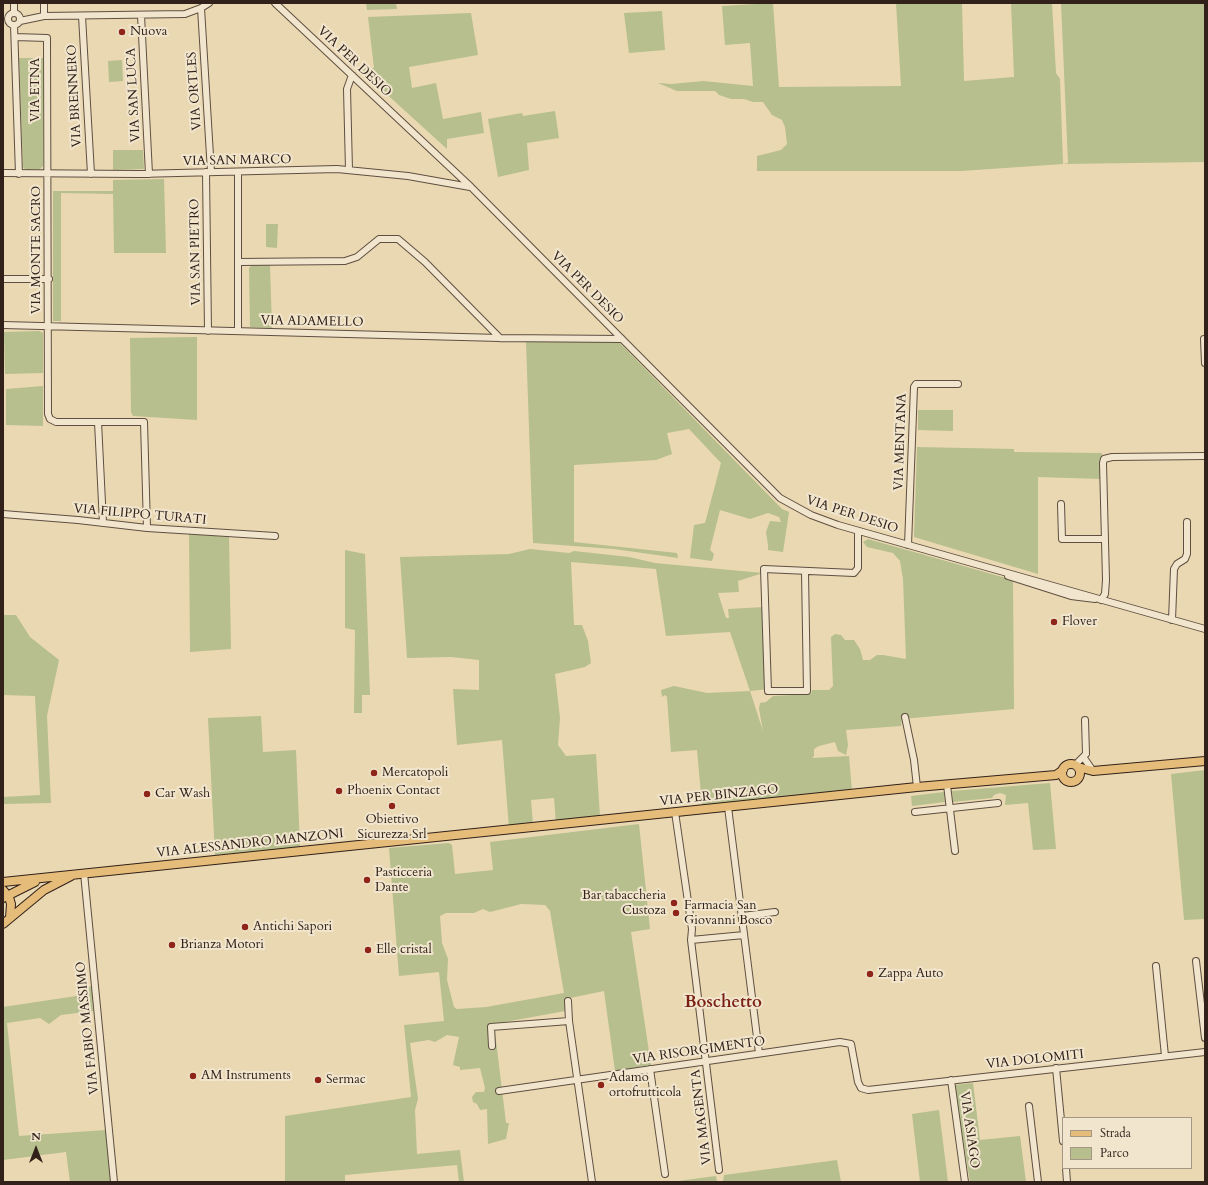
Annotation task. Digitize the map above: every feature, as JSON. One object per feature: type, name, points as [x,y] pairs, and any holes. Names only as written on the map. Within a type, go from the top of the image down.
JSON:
[{"type":"main road","points":[[1077,769],[1091,771],[1205,761]]},
{"type":"main road","name":"VIA PER BINZAGO","points":[[524,828],[947,784],[1061,775],[1073,782],[1077,769],[1068,765],[1061,775]]},
{"type":"main road","name":"VIA ALESSANDRO MANZONI","points":[[3,882],[524,828]]},
{"type":"main road","points":[[6,921],[44,890],[80,873]]},
{"type":"main road","points":[[6,921],[11,904],[4,894],[45,878]]},
{"type":"street","points":[[14,3],[13,18],[15,37],[19,174]]},
{"type":"street","points":[[44,3],[44,16]]},
{"type":"street","points":[[3,20],[44,16],[185,14],[201,8],[209,3]]},
{"type":"street","name":"VIA PER DESIO","points":[[275,3],[287,16],[471,187],[764,484],[780,498],[811,515],[858,531],[994,569],[1013,578],[1071,596],[1084,599],[1101,600],[1205,629]]},
{"type":"street","name":"VIA ORTLES","points":[[201,8],[208,172]]},
{"type":"street","name":"VIA SAN LUCA","points":[[140,15],[149,174]]},
{"type":"street","name":"VIA BRENNERO","points":[[82,16],[91,174]]},
{"type":"street","name":"VIA ETNA","points":[[15,37],[47,38],[48,174]]},
{"type":"street","points":[[349,170],[347,89],[352,75]]},
{"type":"street","name":"VIA SAN MARCO","points":[[3,173],[149,174],[349,170],[408,176],[471,187]]},
{"type":"street","name":"VIA SAN PIETRO","points":[[208,172],[208,331]]},
{"type":"street","points":[[238,172],[238,331]]},
{"type":"street","name":"VIA MONTE SACRO","points":[[48,174],[48,414],[50,419],[56,422],[98,422]]},
{"type":"street","points":[[238,262],[345,261],[357,257],[379,239],[398,239],[425,262],[500,338]]},
{"type":"street","points":[[3,279],[49,279]]},
{"type":"street","name":"VIA ADAMELLO","points":[[3,325],[500,338],[622,339]]},
{"type":"street","points":[[1204,339],[1205,364]]},
{"type":"street","name":"VIA MENTANA","points":[[908,544],[914,387],[916,384],[958,384]]},
{"type":"street","points":[[103,523],[98,422],[144,422],[147,528]]},
{"type":"street","points":[[1101,600],[1104,594],[1106,580],[1104,460],[1112,457],[1205,456]]},
{"type":"street","points":[[1061,504],[1062,539],[1105,539]]},
{"type":"street","name":"VIA FILIPPO TURATI","points":[[3,514],[147,528],[275,536]]},
{"type":"street","points":[[1172,620],[1174,569],[1177,564],[1185,559],[1187,554],[1187,522]]},
{"type":"street","points":[[805,572],[807,691],[768,691],[764,569],[854,573],[857,571],[858,531]]},
{"type":"street","points":[[904,717],[914,760],[917,787]]},
{"type":"street","points":[[1085,720],[1086,754],[1084,758],[1091,771]]},
{"type":"street","name":"VIA PER BINZAGO","points":[[1077,769],[1084,758]]},
{"type":"street","points":[[947,784],[955,851]]},
{"type":"street","points":[[915,812],[998,803]]},
{"type":"street","points":[[728,807],[759,1053]]},
{"type":"street","name":"VIA MAGENTA","points":[[675,812],[692,929],[691,940],[719,1170]]},
{"type":"street","name":"VIA FABIO MASSIMO","points":[[80,873],[114,1182]]},
{"type":"street","points":[[742,916],[775,912]]},
{"type":"street","points":[[691,940],[744,935]]},
{"type":"street","points":[[1196,961],[1205,1038]]},
{"type":"street","points":[[1156,966],[1166,1056]]},
{"type":"street","points":[[568,1001],[569,1021],[592,1182]]},
{"type":"street","points":[[492,1046],[491,1027],[569,1021]]},
{"type":"street","name":"VIA RISORGIMENTO","points":[[499,1091],[759,1053],[846,1042],[851,1044],[858,1082],[861,1088],[868,1090]]},
{"type":"street","name":"VIA DOLOMITI","points":[[868,1090],[1205,1052]]},
{"type":"street","points":[[1056,1068],[1062,1131]]},
{"type":"street","points":[[650,1069],[665,1174]]},
{"type":"street","name":"VIA ASIAGO","points":[[951,1080],[965,1182]]},
{"type":"street","points":[[1029,1106],[1038,1182]]},
{"type":"street","points":[[1066,1169],[1067,1182]]},
{"type":"green space","points":[[366,3],[396,3],[397,9],[367,10]]},
{"type":"green space","points":[[773,3],[779,87],[901,86],[896,3],[962,3],[964,81],[1014,77],[1011,3],[1052,3],[1056,73],[1060,79],[1063,164],[961,171],[757,171],[757,156],[781,150],[787,144],[785,127],[782,120],[772,115],[763,102],[753,102],[744,99],[731,99],[719,95],[715,91],[677,91],[658,83],[672,84],[703,81],[753,86],[750,43],[725,45],[722,6]]},
{"type":"green space","points":[[1061,3],[1205,3],[1205,162],[1063,164],[1068,163]]},
{"type":"green space","points":[[662,11],[665,50],[629,53],[624,13]]},
{"type":"green space","points":[[471,13],[478,55],[409,67],[412,88],[436,83],[443,119],[481,112],[484,133],[447,139],[447,149],[359,69],[374,68],[368,17]]},
{"type":"green space","points":[[19,58],[43,58],[43,166],[40,169],[26,170],[23,167]]},
{"type":"green space","points":[[122,60],[123,81],[109,82],[108,61]]},
{"type":"green space","points":[[555,111],[559,138],[527,143],[529,170],[498,177],[488,119],[522,113],[523,116]]},
{"type":"green space","points":[[113,150],[143,150],[144,169],[113,170]]},
{"type":"green space","points":[[164,179],[166,253],[114,253],[113,194],[61,193],[61,321],[53,321],[53,191],[113,191],[113,180]]},
{"type":"green space","points":[[266,224],[278,224],[277,248],[266,247]]},
{"type":"green space","points":[[252,265],[270,265],[272,328],[250,327],[249,268]]},
{"type":"green space","points":[[39,331],[43,333],[43,373],[5,374],[4,332]]},
{"type":"green space","points":[[197,337],[197,420],[133,416],[131,412],[130,338]]},
{"type":"green space","points":[[618,341],[782,509],[789,512],[783,552],[768,550],[766,532],[770,521],[781,522],[779,517],[768,513],[750,519],[720,510],[710,550],[714,554],[712,561],[690,558],[694,525],[705,523],[721,463],[689,429],[667,433],[672,454],[656,460],[574,465],[574,542],[677,553],[678,558],[614,549],[533,543],[526,342]]},
{"type":"green space","points":[[43,386],[43,426],[6,425],[6,389]]},
{"type":"green space","points":[[918,410],[953,410],[953,431],[918,430]]},
{"type":"green space","points":[[917,447],[1014,449],[1014,452],[1102,453],[1101,479],[1038,477],[1038,574],[914,537]]},
{"type":"green space","points":[[189,534],[229,537],[231,649],[190,652]]},
{"type":"green space","points":[[868,539],[1013,580],[1014,709],[902,719],[901,726],[846,730],[848,745],[846,755],[838,751],[835,742],[819,746],[814,749],[814,756],[812,758],[849,756],[852,791],[702,805],[697,750],[671,752],[667,697],[665,695],[662,697],[661,690],[674,686],[707,693],[750,691],[763,731],[759,709],[760,703],[766,702],[773,696],[811,694],[812,690],[829,690],[833,686],[831,637],[835,634],[841,635],[845,640],[854,640],[860,649],[863,660],[870,660],[877,655],[906,659],[903,579],[900,561],[893,553],[867,547],[863,542]]},
{"type":"green space","points":[[530,549],[569,553],[574,551],[629,557],[655,563],[763,573],[738,581],[739,592],[718,593],[726,618],[729,618],[728,609],[764,607],[768,689],[750,691],[730,632],[666,636],[656,569],[571,562],[574,625],[582,625],[588,641],[591,663],[585,667],[555,674],[560,718],[558,745],[566,756],[596,754],[600,817],[556,823],[554,798],[531,800],[533,825],[509,828],[502,740],[457,745],[453,689],[479,690],[479,660],[451,657],[407,658],[400,557],[509,554]]},
{"type":"green space","points":[[345,550],[365,554],[370,695],[362,695],[362,713],[354,713],[355,630],[345,628]]},
{"type":"green space","points":[[3,615],[16,615],[30,637],[59,660],[47,716],[51,803],[3,804],[3,797],[40,795],[35,696],[3,695]]},
{"type":"green space","points":[[261,716],[263,752],[296,750],[300,847],[215,855],[208,718]]},
{"type":"green space","points":[[1205,770],[1205,919],[1184,920],[1171,774]]},
{"type":"green space","points":[[1050,783],[1056,849],[1033,850],[1028,803],[1005,805],[1006,795],[1000,793],[994,795],[992,798],[953,802],[952,791]]},
{"type":"green space","points":[[944,792],[945,802],[912,806],[911,796]]},
{"type":"green space","points":[[639,824],[650,929],[631,932],[651,1065],[615,1071],[604,991],[565,999],[565,1011],[494,1024],[506,1123],[509,1123],[506,1139],[488,1144],[487,1109],[480,1110],[477,1104],[473,1102],[472,1097],[476,1092],[484,1092],[485,1088],[480,1068],[460,1070],[460,1067],[453,1065],[459,1037],[447,1035],[435,1042],[429,1040],[410,1043],[418,1099],[415,1110],[417,1154],[460,1150],[464,1182],[459,1182],[457,1165],[345,1175],[345,1182],[285,1182],[285,1116],[411,1097],[404,1025],[444,1021],[439,972],[399,976],[389,848],[449,843],[452,845],[455,874],[493,870],[490,842]],"holes":[[[521,904],[545,905],[550,911],[564,993],[486,1007],[457,1009],[454,1007],[447,980],[448,959],[442,943],[440,916],[446,913],[474,913],[483,909],[490,912]]]},
{"type":"green space","points":[[92,986],[93,1011],[61,1015],[49,1024],[40,1018],[7,1023],[19,1136],[106,1130],[111,1182],[70,1182],[66,1152],[3,1160],[3,1007],[83,995],[83,988]]},
{"type":"green space","points":[[973,1083],[980,1140],[1020,1136],[1026,1182],[970,1182],[954,1085]]},
{"type":"green space","points":[[939,1110],[948,1182],[920,1182],[912,1114]]},
{"type":"green space","points":[[837,1160],[841,1182],[723,1182],[724,1175]]},
{"type":"green space","points":[[716,1176],[717,1182],[667,1182],[678,1181]]},
{"type":"place","name":"Nuova","points":[[122,32]]},
{"type":"place","name":"Flover","points":[[1054,622]]},
{"type":"place","name":"Mercatopoli","points":[[374,773]]},
{"type":"place","name":"Phoenix Contact","points":[[339,791]]},
{"type":"place","name":"Car Wash","points":[[147,794]]},
{"type":"place","name":"Obiettivo Sicurezza Srl","points":[[392,806]]},
{"type":"place","name":"Pasticceria Dante","points":[[367,880]]},
{"type":"place","name":"Bar tabaccheria Custoza","points":[[674,903]]},
{"type":"place","name":"Farmacia San Giovanni Bosco","points":[[676,913]]},
{"type":"place","name":"Antichi Sapori","points":[[245,927]]},
{"type":"place","name":"Brianza Motori","points":[[172,945]]},
{"type":"place","name":"Elle cristal","points":[[368,950]]},
{"type":"place","name":"Zappa Auto","points":[[870,974]]},
{"type":"place","name":"AM Instruments","points":[[193,1076]]},
{"type":"place","name":"Sermac","points":[[318,1080]]},
{"type":"place","name":"Adamo ortofrutticola","points":[[601,1085]]},
{"type":"district","name":"Boschetto","points":[[723,1003]]}]
